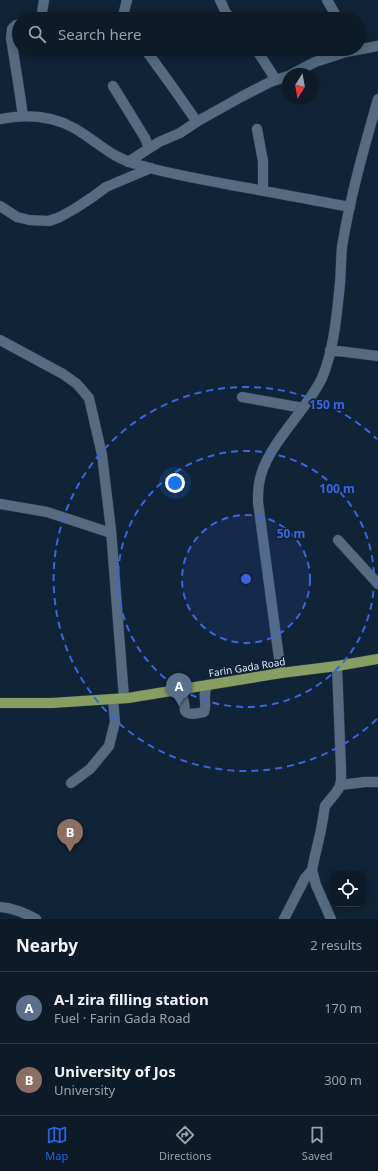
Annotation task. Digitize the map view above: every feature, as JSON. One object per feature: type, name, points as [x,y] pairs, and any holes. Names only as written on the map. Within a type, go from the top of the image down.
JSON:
[{"type":"main road","name":"Farin Gada Road","points":[[0,703],[52,703],[124,698],[378,659]]},
{"type":"street","points":[[42,12],[44,0]]},
{"type":"street","points":[[124,12],[127,0]]},
{"type":"street","points":[[220,0],[226,12]]},
{"type":"street","points":[[327,0],[334,12]]},
{"type":"street","points":[[12,29],[12,44]]},
{"type":"street","points":[[366,48],[378,46]]},
{"type":"street","points":[[14,56],[23,116]]},
{"type":"street","points":[[150,56],[197,122]]},
{"type":"street","points":[[261,56],[276,80]]},
{"type":"street","points":[[304,68],[315,62],[335,56]]},
{"type":"street","points":[[128,162],[158,142],[180,133],[240,97],[282,78]]},
{"type":"street","points":[[113,86],[145,138],[149,148]]},
{"type":"street","points":[[281,673],[258,502],[259,483],[264,466],[272,451],[309,401],[321,378],[328,360],[338,304],[342,248],[350,207],[377,103]]},
{"type":"street","points":[[1,116],[41,117],[59,121],[74,128],[111,154],[128,162],[151,168],[350,207]]},
{"type":"street","points":[[257,129],[263,161],[263,191]]},
{"type":"street","points":[[0,206],[17,217],[29,220],[49,221],[76,208],[106,186],[151,168]]},
{"type":"street","points":[[0,340],[63,374],[77,384],[89,398],[102,455],[111,533],[124,698]]},
{"type":"street","points":[[330,350],[378,356]]},
{"type":"street","points":[[242,396],[303,408]]},
{"type":"street","points":[[0,504],[47,512],[111,533]]},
{"type":"street","points":[[338,540],[378,584]]},
{"type":"street","points":[[331,919],[316,885],[312,870],[325,806],[340,785],[341,769],[337,666]]},
{"type":"street","points":[[177,690],[183,697],[186,713],[201,713],[206,709],[204,695],[208,685]]},
{"type":"street","points":[[71,783],[90,769],[109,746],[115,722],[113,699]]},
{"type":"street","points":[[340,785],[378,782]]},
{"type":"street","points":[[284,919],[305,878],[312,870]]},
{"type":"street","points":[[0,907],[25,913],[36,919]]},
{"type":"place","name":"A-l zira filling station","points":[[179,706]]},
{"type":"place","name":"University of Jos","points":[[70,852]]}]
